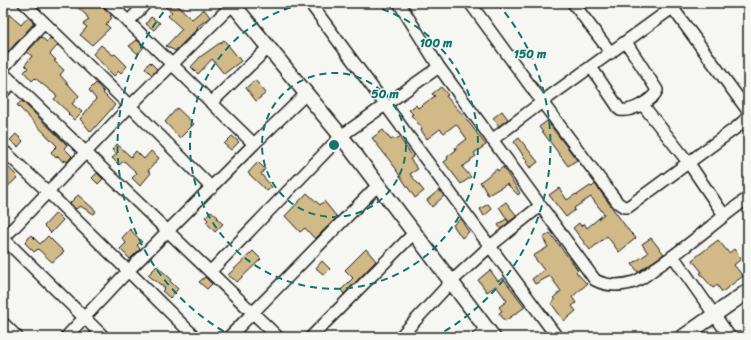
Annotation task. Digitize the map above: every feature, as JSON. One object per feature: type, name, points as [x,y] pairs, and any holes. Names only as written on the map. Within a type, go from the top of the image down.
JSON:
[{"type":"street","points":[[24,3],[212,188]]},
{"type":"street","points":[[109,3],[254,144]]},
{"type":"street","points":[[128,22],[146,3]]},
{"type":"street","points":[[104,337],[3,239],[130,106],[233,3],[378,184],[451,282],[486,334]]},
{"type":"street","points":[[310,3],[557,337]]},
{"type":"street","points":[[399,3],[439,67],[590,275],[599,282],[619,286],[636,282],[673,256],[724,215],[748,198]]},
{"type":"street","points":[[470,3],[542,102],[618,203],[624,207],[628,207],[744,122],[748,118],[748,111],[673,5],[626,42],[542,102],[492,140]]},
{"type":"street","points":[[573,3],[611,53]]},
{"type":"street","points":[[3,68],[44,23]]},
{"type":"street","points":[[591,67],[620,110],[630,110],[642,104],[656,94],[657,90],[626,42]]},
{"type":"street","points":[[211,103],[269,48]]},
{"type":"street","points":[[210,272],[341,136],[439,67]]},
{"type":"street","points":[[3,73],[278,337]]},
{"type":"street","points":[[3,92],[13,82]]},
{"type":"street","points":[[66,337],[128,271],[254,144],[306,94]]},
{"type":"street","points":[[642,104],[688,162],[724,215]]},
{"type":"street","points":[[3,150],[48,192],[195,337]]},
{"type":"street","points":[[229,337],[378,184]]},
{"type":"street","points":[[400,337],[451,282],[489,247],[540,206]]},
{"type":"street","points":[[311,337],[414,233]]},
{"type":"street","points":[[673,256],[730,337]]},
{"type":"street","points":[[683,337],[748,291]]},
{"type":"street","points":[[3,324],[17,337]]},
{"type":"building","points":[[73,3],[102,3],[104,8],[112,15],[110,16],[112,18],[106,24],[110,28],[92,45],[80,35],[87,27],[83,24],[89,20],[86,15]]},
{"type":"building","points":[[160,3],[175,3],[192,19],[204,9],[210,17],[197,27],[198,28],[175,51],[166,46],[182,29],[168,16],[172,12]]},
{"type":"building","points":[[3,9],[21,25],[28,17],[34,23],[7,53],[3,50]]},
{"type":"building","points":[[151,17],[160,23],[154,30],[146,24]]},
{"type":"building","points":[[41,37],[47,42],[50,38],[58,45],[50,54],[56,60],[54,61],[64,70],[60,75],[79,96],[72,104],[82,112],[74,120],[68,114],[69,113],[54,99],[57,96],[35,78],[32,81],[24,72],[28,68],[25,65],[32,56],[27,52]]},
{"type":"building","points":[[137,40],[144,47],[138,54],[129,46]]},
{"type":"building","points":[[224,40],[241,61],[224,74],[212,59],[198,74],[191,67],[200,57]]},
{"type":"building","points":[[101,45],[113,55],[115,54],[127,66],[121,73],[119,71],[114,76],[93,54]]},
{"type":"building","points":[[150,62],[157,69],[152,75],[145,68]]},
{"type":"building","points":[[255,80],[266,93],[256,101],[246,88]]},
{"type":"building","points":[[96,83],[104,92],[103,93],[115,105],[91,132],[80,119],[96,99],[89,90]]},
{"type":"building","points":[[441,87],[448,95],[446,96],[464,116],[486,145],[474,153],[476,156],[462,167],[471,177],[461,184],[444,162],[448,159],[447,157],[456,150],[455,148],[467,139],[456,124],[444,133],[440,129],[427,139],[421,130],[422,128],[411,115],[413,114],[409,110],[416,105],[418,108],[435,96],[432,94]]},
{"type":"building","points":[[22,101],[67,145],[64,148],[72,156],[67,162],[65,160],[63,162],[58,156],[56,158],[51,152],[57,146],[17,105]]},
{"type":"building","points":[[177,108],[194,124],[180,138],[165,122]]},
{"type":"building","points":[[502,111],[508,119],[499,126],[493,118]]},
{"type":"building","points":[[547,121],[577,160],[568,166],[539,127]]},
{"type":"building","points":[[383,130],[391,140],[394,138],[395,140],[399,137],[413,157],[410,159],[418,169],[410,174],[424,191],[415,198],[397,170],[372,138]]},
{"type":"building","points":[[16,134],[23,141],[18,147],[10,140]]},
{"type":"building","points":[[232,136],[239,142],[231,150],[224,144]]},
{"type":"building","points":[[519,138],[538,162],[530,168],[514,142]]},
{"type":"building","points":[[117,144],[131,157],[136,151],[144,159],[151,151],[159,158],[148,171],[151,173],[140,186],[132,178],[137,173],[124,161],[119,165],[112,158],[117,154],[112,150]]},
{"type":"building","points":[[3,162],[18,177],[3,191]]},
{"type":"building","points":[[258,162],[265,169],[261,174],[272,187],[267,191],[248,173]]},
{"type":"building","points":[[503,167],[520,193],[518,195],[507,184],[488,195],[480,182],[497,169],[498,171]]},
{"type":"building","points":[[97,173],[103,179],[98,184],[92,178]]},
{"type":"building","points":[[595,184],[629,231],[636,238],[619,252],[607,236],[590,250],[573,228],[579,223],[581,226],[584,223],[587,228],[604,214],[591,197],[574,208],[575,210],[566,217],[549,195],[559,188],[567,200]]},
{"type":"building","points":[[439,190],[444,196],[432,207],[427,200]]},
{"type":"building","points":[[307,193],[320,205],[324,201],[337,217],[315,239],[305,228],[300,232],[285,216]]},
{"type":"building","points":[[78,195],[96,211],[94,214],[80,206],[76,209],[70,203]]},
{"type":"building","points":[[506,202],[517,216],[509,222],[499,207]]},
{"type":"building","points":[[488,204],[492,209],[484,216],[480,209]]},
{"type":"building","points":[[211,211],[223,224],[215,232],[206,222],[208,220],[205,217]]},
{"type":"building","points":[[56,213],[63,220],[51,233],[44,226]]},
{"type":"building","points":[[460,219],[469,232],[462,238],[453,225]]},
{"type":"building","points":[[506,219],[509,222],[501,229],[498,225]]},
{"type":"building","points":[[130,229],[142,242],[137,245],[140,249],[130,259],[120,249],[126,243],[122,238]]},
{"type":"building","points":[[550,233],[578,270],[576,272],[587,284],[572,297],[576,303],[572,306],[576,311],[564,321],[551,303],[555,300],[553,298],[561,291],[550,276],[535,284],[532,279],[544,270],[533,256],[548,247],[543,238]]},
{"type":"building","points":[[31,235],[40,244],[48,236],[64,252],[52,262],[38,249],[34,252],[25,243]]},
{"type":"building","points":[[651,238],[664,254],[638,272],[632,264],[648,253],[642,244]]},
{"type":"building","points":[[718,240],[729,253],[734,249],[741,259],[734,265],[743,276],[722,292],[717,285],[713,288],[700,273],[702,272],[692,260]]},
{"type":"building","points":[[366,249],[376,261],[344,294],[341,290],[353,278],[345,270]]},
{"type":"building","points":[[253,251],[261,259],[237,282],[228,275]]},
{"type":"building","points":[[322,261],[330,269],[324,275],[316,268]]},
{"type":"building","points":[[157,266],[171,279],[170,281],[178,289],[170,298],[162,291],[165,288],[148,275]]},
{"type":"building","points":[[490,270],[498,281],[503,278],[525,307],[505,321],[499,313],[502,311],[499,307],[507,301],[496,286],[487,292],[478,280]]},
{"type":"building","points":[[205,277],[212,284],[207,289],[199,282]]}]
